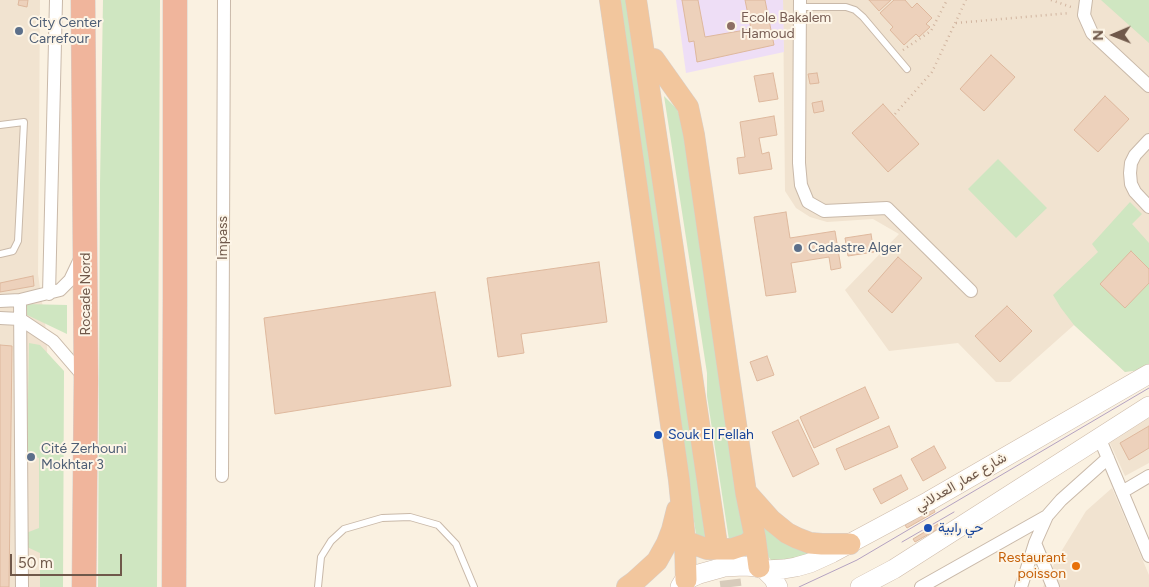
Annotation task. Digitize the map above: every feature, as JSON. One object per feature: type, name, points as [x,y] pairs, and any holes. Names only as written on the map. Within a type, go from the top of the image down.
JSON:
[{"type":"highway","name":"Rocade Nord","points":[[83,0],[86,380],[84,587]]},
{"type":"highway","points":[[175,0],[175,581]]},
{"type":"highway","points":[[610,0],[680,480],[685,542],[681,584]]},
{"type":"highway","points":[[636,0],[720,537],[646,0]]},
{"type":"highway","points":[[654,59],[688,107],[694,135],[746,493],[762,569]]},
{"type":"highway","points":[[626,587],[657,560],[667,543],[675,516],[680,480]]},
{"type":"highway","points":[[746,493],[771,520],[787,533],[797,538],[822,544],[850,544]]},
{"type":"highway","points":[[685,542],[707,549],[732,548],[747,544],[755,538]]},
{"type":"main road","name":"شارع عمار العدلاني","points":[[681,584],[699,574],[724,567],[744,566],[762,569],[784,569],[803,565],[832,553],[929,501],[1149,374]]},
{"type":"main road","points":[[860,587],[894,569],[1149,406]]},
{"type":"main road","points":[[762,569],[773,578],[778,587]]},
{"type":"street","points":[[49,294],[56,0]]},
{"type":"street","name":"Impass","points":[[222,476],[224,0]]},
{"type":"street","points":[[800,3],[799,163],[801,185],[808,202],[824,211],[887,208],[971,291]]},
{"type":"street","points":[[1085,6],[1084,15],[1092,33],[1149,86]]},
{"type":"street","points":[[1149,140],[1135,154],[1131,163],[1130,173],[1131,184],[1135,192],[1149,207]]},
{"type":"street","points":[[0,301],[20,300],[60,290],[70,280],[80,262],[85,234]]},
{"type":"street","points":[[20,300],[22,587]]},
{"type":"street","points":[[0,318],[20,319],[53,341],[86,380]]},
{"type":"street","points":[[1099,438],[1149,556]]},
{"type":"street","points":[[1021,587],[1035,543],[1047,516],[1061,500],[1108,458]]},
{"type":"street","points":[[1122,492],[1149,476]]},
{"type":"street","points":[[921,587],[1047,516]]},
{"type":"street","points":[[1035,543],[1053,587]]},
{"type":"lane","points":[[800,3],[846,7],[854,10],[863,17],[907,69]]},
{"type":"lane","points":[[0,125],[24,122],[18,241],[12,251],[0,254]]},
{"type":"lane","points":[[318,587],[321,557],[331,541],[344,528],[382,518],[410,517],[438,525],[456,544],[474,587]]},
{"type":"path","points":[[896,55],[931,30],[947,0]]},
{"type":"path","points":[[895,114],[932,72],[966,0]]},
{"type":"path","points":[[1051,0],[1085,6]]},
{"type":"path","points":[[956,23],[1085,6]]},
{"type":"shaded area","points":[[0,0],[40,0],[38,274],[47,337],[48,587],[0,587]]},
{"type":"shaded area","name":"Ecole Bakalem Hamoud","points":[[676,0],[783,0],[784,52],[686,73]]},
{"type":"shaded area","points":[[783,0],[1149,0],[1149,365],[1125,372],[1074,325],[1010,382],[996,382],[958,343],[889,351],[845,290],[899,234],[873,219],[827,222],[810,217],[796,208],[785,191]]},
{"type":"shaded area","points":[[1149,417],[1149,463],[1125,476],[1109,441]]},
{"type":"shaded area","points":[[1112,488],[1149,575],[1149,587],[1043,587],[1056,560],[1086,511]]},
{"type":"green space","points":[[103,0],[160,0],[157,587],[98,587]]},
{"type":"green space","points":[[615,0],[629,0],[680,366],[690,412],[711,542],[729,540],[707,396],[707,373],[664,96],[677,109],[682,122],[747,527],[747,535],[735,542],[710,546],[703,545],[697,541]]},
{"type":"green space","points":[[1101,0],[1149,0],[1149,43]]},
{"type":"green space","points":[[998,159],[1047,208],[1016,238],[968,189]]},
{"type":"green space","points":[[1130,202],[1142,214],[1132,224],[1149,243],[1149,365],[1141,370],[1125,372],[1074,325],[1053,295],[1098,252],[1092,244]]},
{"type":"green space","points":[[25,304],[67,305],[67,334],[25,314]]},
{"type":"green space","points":[[29,343],[40,345],[64,371],[63,587],[40,587],[40,553],[27,547],[26,533],[39,528],[39,458],[27,455]]},
{"type":"green space","points":[[760,517],[817,552],[781,564],[771,560],[763,550]]},
{"type":"building","points":[[19,0],[28,0],[27,7],[18,5]]},
{"type":"building","points":[[682,0],[698,0],[705,37],[751,29],[745,0],[765,0],[774,45],[697,62],[694,41],[689,42]]},
{"type":"building","points":[[869,0],[891,0],[879,11]]},
{"type":"building","points":[[894,0],[905,0],[912,8],[917,3],[932,18],[926,24],[930,27],[919,37],[916,34],[904,45],[890,30],[893,27],[880,13]]},
{"type":"building","points":[[991,55],[1015,77],[984,111],[960,89]]},
{"type":"building","points":[[773,73],[778,99],[759,102],[754,76]]},
{"type":"building","points":[[817,73],[819,83],[810,84],[808,74]]},
{"type":"building","points":[[1105,96],[1129,119],[1098,152],[1074,130]]},
{"type":"building","points":[[822,101],[824,111],[814,113],[812,103]]},
{"type":"building","points":[[883,104],[919,144],[888,172],[852,133]]},
{"type":"building","points":[[774,116],[777,135],[759,138],[762,154],[769,152],[772,169],[739,174],[737,158],[745,157],[740,122]]},
{"type":"building","name":"Cadastre Alger","points":[[786,212],[790,238],[835,231],[841,268],[831,270],[829,257],[791,263],[796,292],[766,296],[754,217]]},
{"type":"building","points":[[871,234],[874,252],[848,256],[845,238]]},
{"type":"building","points":[[1131,251],[1149,269],[1149,283],[1125,308],[1100,284]]},
{"type":"building","points":[[898,257],[922,278],[892,313],[868,291]]},
{"type":"building","points":[[599,262],[607,322],[521,334],[524,353],[498,357],[487,278]]},
{"type":"building","points":[[33,276],[34,286],[0,292],[0,283]]},
{"type":"building","points":[[435,292],[451,386],[275,414],[264,318]]},
{"type":"building","points":[[1007,306],[1032,331],[1000,362],[975,336]]},
{"type":"building","points":[[0,345],[12,346],[9,587],[0,587]]},
{"type":"building","points":[[767,356],[774,375],[757,381],[750,362]]},
{"type":"building","points":[[865,387],[879,418],[814,448],[800,417]]},
{"type":"building","points":[[798,420],[819,464],[793,477],[772,432]]},
{"type":"building","points":[[889,426],[898,447],[845,470],[836,449]]},
{"type":"building","points":[[1149,426],[1149,448],[1129,460],[1120,443]]},
{"type":"building","points":[[934,446],[946,468],[923,481],[911,459]]},
{"type":"building","points":[[901,475],[908,489],[881,504],[873,489]]},
{"type":"building","points":[[933,508],[935,512],[907,528],[905,525]]},
{"type":"building","points":[[941,522],[943,526],[915,542],[913,539]]},
{"type":"tunnel","points":[[726,548],[731,587]]},
{"type":"tram line","points":[[799,587],[857,560],[1149,388]]},
{"type":"tram line","points":[[902,542],[954,512]]},
{"type":"place","name":"Ecole Bakalem Hamoud","points":[[731,26]]},
{"type":"place","name":"City Center Carrefour","points":[[19,31]]},
{"type":"place","name":"Cadastre Alger","points":[[798,248]]},
{"type":"place","name":"Souk El Fellah","points":[[658,435]]},
{"type":"place","name":"Cité Zerhouni Mokhtar 3","points":[[31,457]]},
{"type":"place","name":"حي رابية","points":[[928,528]]},
{"type":"place","name":"Restaurant poisson","points":[[1076,566]]}]
